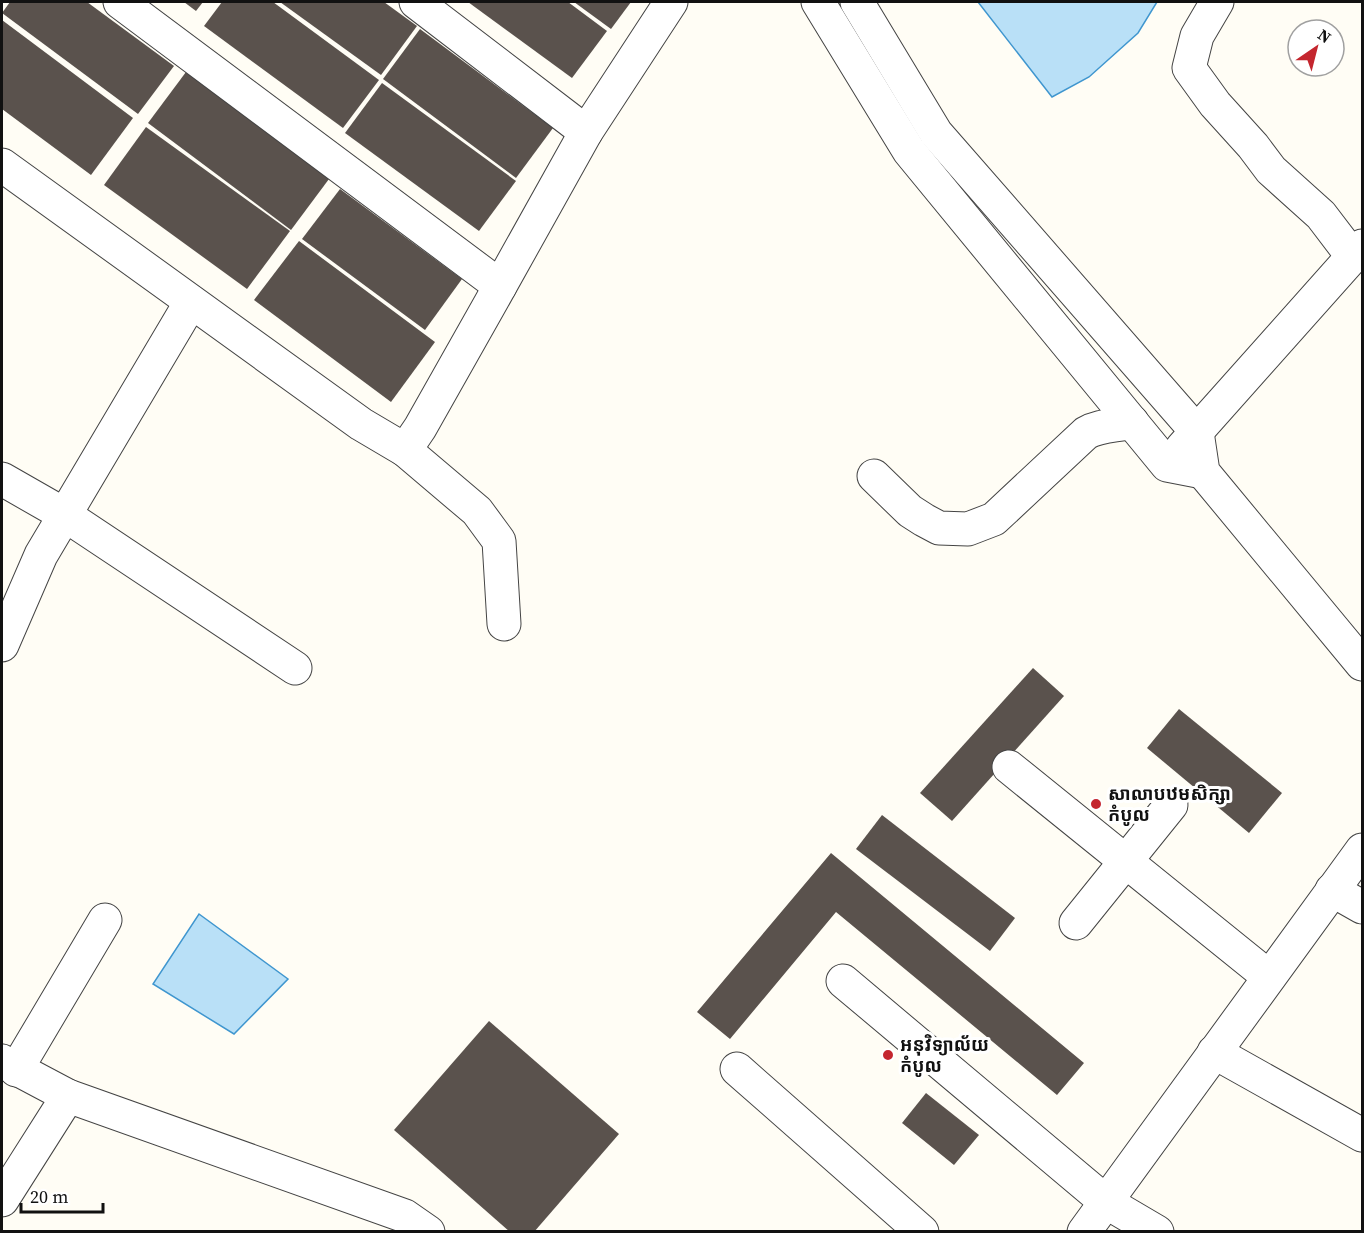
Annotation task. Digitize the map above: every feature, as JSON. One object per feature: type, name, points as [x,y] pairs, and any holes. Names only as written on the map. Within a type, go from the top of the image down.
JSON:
[{"type":"street","points":[[120,2],[501,286]]},
{"type":"street","points":[[416,2],[586,132]]},
{"type":"street","points":[[405,450],[420,428],[501,286],[586,132],[671,2]]},
{"type":"street","points":[[797,2],[826,42],[862,73]]},
{"type":"street","points":[[818,2],[909,151],[1167,465],[1203,472]]},
{"type":"street","points":[[856,2],[936,133],[1197,432],[1203,472],[1362,664]]},
{"type":"street","points":[[1167,465],[1358,251],[1271,170],[1253,146],[1215,104],[1190,68],[1197,36],[1217,2]]},
{"type":"street","points":[[2,165],[360,424],[405,450],[477,511],[499,541],[504,624]]},
{"type":"street","points":[[2,645],[41,555],[191,302]]},
{"type":"street","points":[[874,476],[910,511],[924,520],[939,528],[968,529],[994,519],[1086,432],[1095,428],[1115,427],[1132,422]]},
{"type":"street","points":[[2,479],[65,515],[296,668]]},
{"type":"street","points":[[1009,767],[1269,977]]},
{"type":"street","points":[[1076,923],[1171,805]]},
{"type":"street","points":[[1084,1232],[1362,850]]},
{"type":"street","points":[[1332,890],[1362,907]]},
{"type":"street","points":[[105,920],[9,1065],[68,1096],[405,1216],[428,1232]]},
{"type":"street","points":[[843,981],[1106,1202],[1157,1232]]},
{"type":"street","points":[[1214,1053],[1362,1135]]},
{"type":"street","points":[[737,1069],[922,1232]]},
{"type":"street","points":[[2,1200],[68,1096]]},
{"type":"water","points":[[978,2],[1157,2],[1138,33],[1089,77],[1052,97]]},
{"type":"water","points":[[199,914],[288,979],[234,1034],[153,984]]},
{"type":"building","points":[[10,2],[87,2],[174,66],[138,114],[2,13]]},
{"type":"building","points":[[184,2],[203,2],[196,11]]},
{"type":"building","points":[[222,2],[273,2],[379,80],[343,128],[204,26]]},
{"type":"building","points":[[280,2],[384,2],[417,26],[381,75]]},
{"type":"building","points":[[468,2],[568,2],[607,31],[572,78]]},
{"type":"building","points":[[574,2],[631,2],[611,29]]},
{"type":"building","points":[[2,20],[133,118],[91,175],[2,109]]},
{"type":"building","points":[[420,29],[553,128],[516,178],[383,79]]},
{"type":"building","points":[[186,72],[329,179],[291,230],[148,123]]},
{"type":"building","points":[[382,83],[516,181],[479,231],[345,133]]},
{"type":"building","points":[[146,127],[290,231],[247,289],[104,185]]},
{"type":"building","points":[[340,189],[462,279],[425,330],[302,239]]},
{"type":"building","points":[[299,241],[435,342],[391,402],[254,300]]},
{"type":"building","points":[[1033,668],[1064,696],[952,821],[920,793]]},
{"type":"building","points":[[1179,709],[1282,793],[1249,833],[1147,748]]},
{"type":"building","points":[[882,815],[1015,918],[990,951],[856,849]]},
{"type":"building","points":[[831,853],[1084,1063],[1057,1095],[836,912],[730,1039],[697,1012]]},
{"type":"building","points":[[489,1021],[619,1134],[534,1232],[510,1232],[394,1130]]},
{"type":"building","points":[[926,1093],[979,1135],[954,1165],[902,1123]]},
{"type":"place","name":"សាលាបឋមសិក្សា កំបូល","points":[[1096,804]]},
{"type":"place","name":"អនុវិទ្យាល័យ កំបូល","points":[[888,1055]]}]
